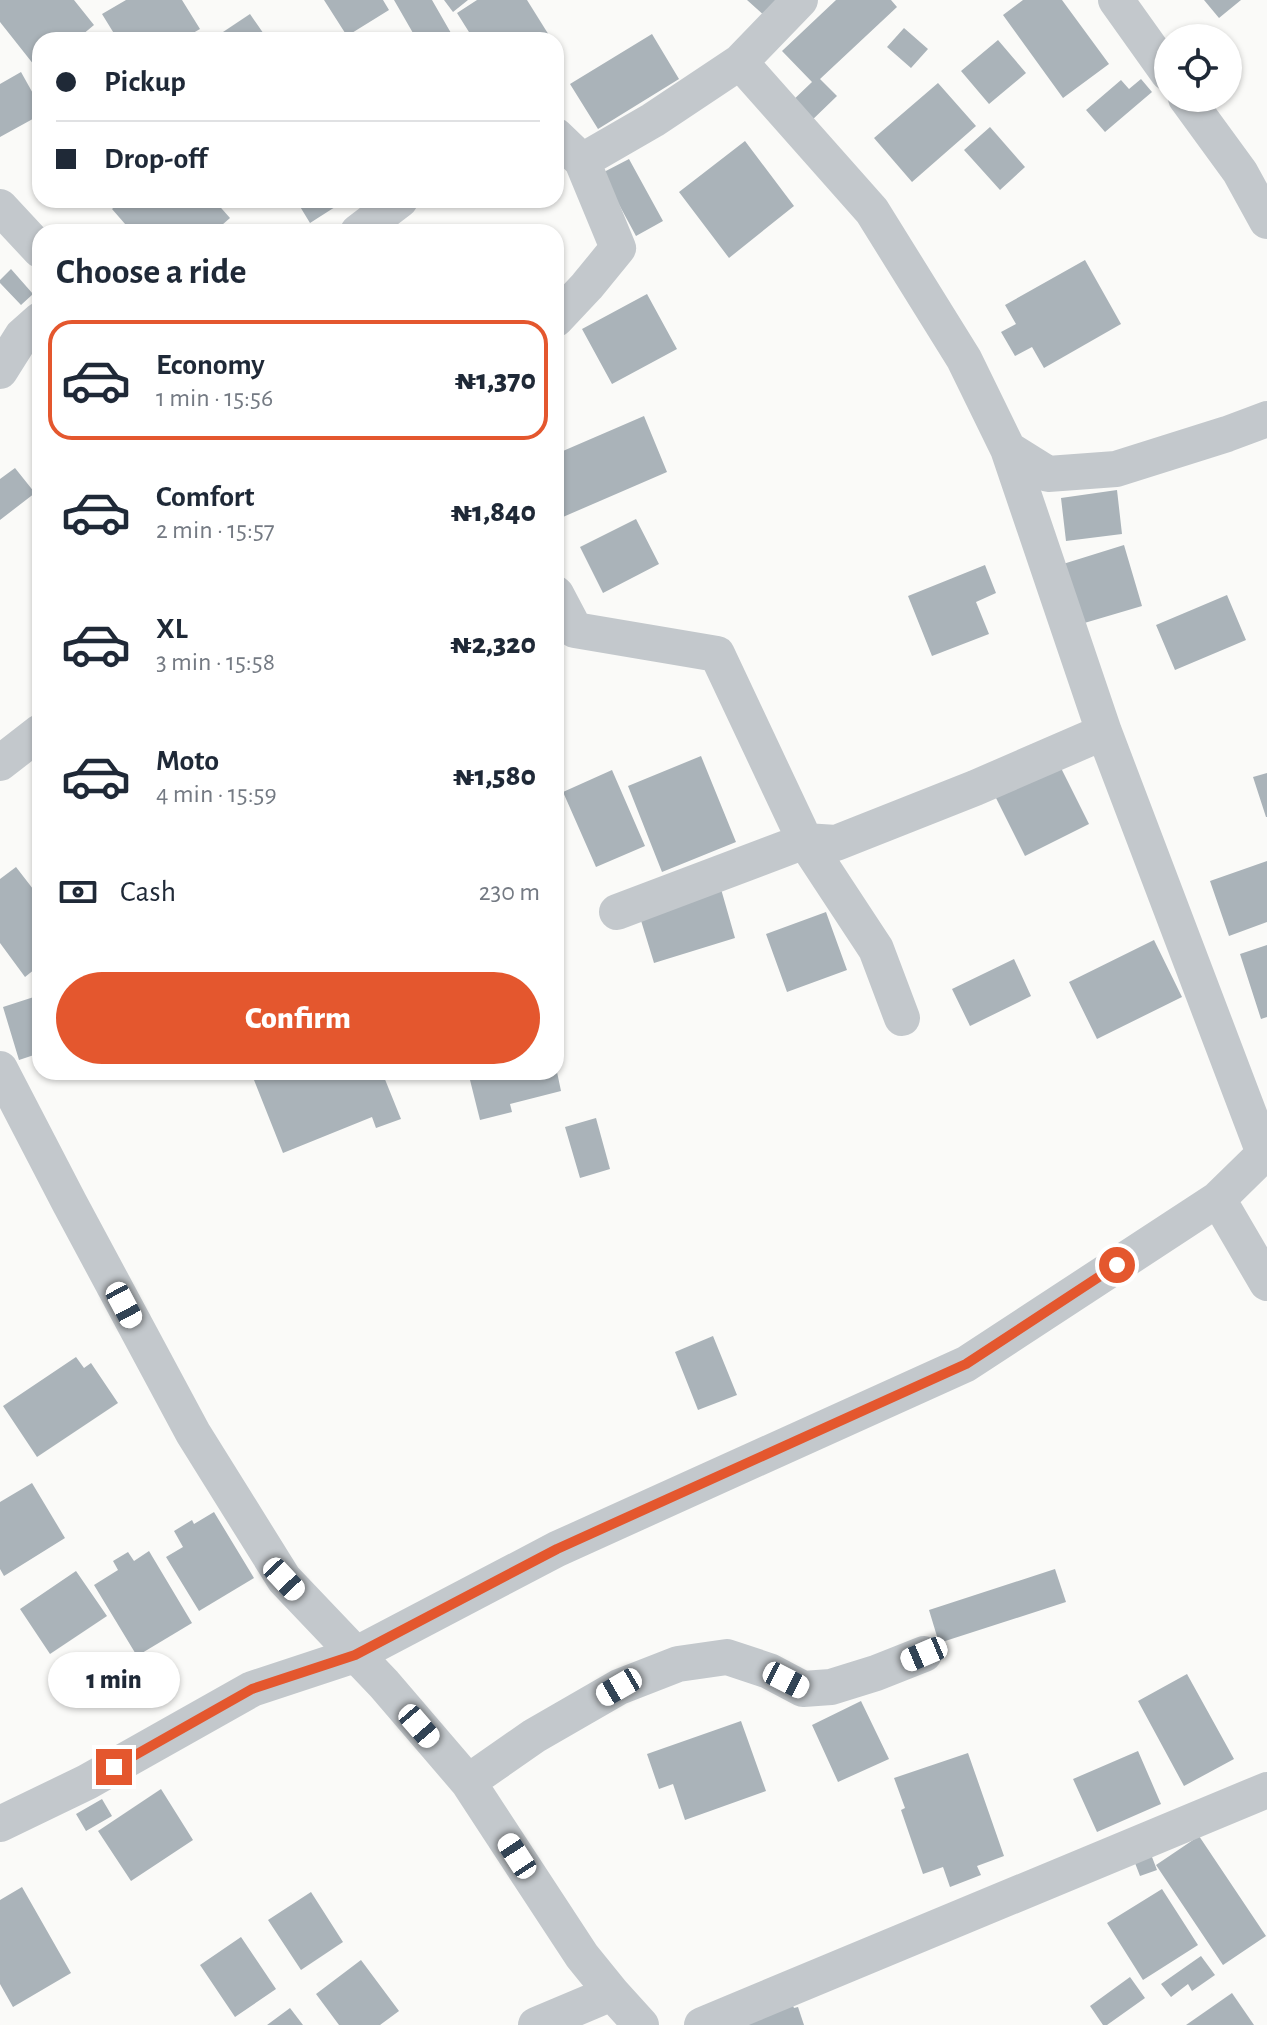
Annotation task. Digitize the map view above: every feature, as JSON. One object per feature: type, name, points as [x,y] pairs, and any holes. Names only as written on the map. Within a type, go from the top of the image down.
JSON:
[{"type":"street","points":[[582,161],[653,120],[740,62],[800,0]]},
{"type":"street","points":[[1116,0],[1154,53]]},
{"type":"street","points":[[0,1824],[87,1782],[252,1689],[355,1655],[557,1549],[966,1364],[1218,1199],[1260,1158],[1262,1148],[1104,732],[1008,449],[964,359],[872,211],[740,62]]},
{"type":"street","points":[[1196,112],[1240,172],[1267,221]]},
{"type":"street","points":[[564,144],[582,161],[618,248],[564,310]]},
{"type":"street","points":[[0,207],[32,241]]},
{"type":"street","points":[[368,224],[390,208]]},
{"type":"street","points":[[0,371],[22,336],[32,327]]},
{"type":"street","points":[[1008,449],[1048,474],[1116,469],[1267,419]]},
{"type":"street","points":[[564,609],[575,630],[717,654],[805,841],[876,949],[902,1018]]},
{"type":"street","points":[[617,912],[805,841],[836,843],[1104,732]]},
{"type":"street","points":[[0,763],[32,738]]},
{"type":"street","points":[[0,1069],[193,1433],[284,1579],[384,1684],[468,1782],[582,1956],[641,2025]]},
{"type":"street","points":[[1218,1199],[1267,1283]]},
{"type":"street","points":[[468,1782],[534,1736],[619,1687],[678,1664],[727,1657],[769,1671],[803,1689],[831,1687],[924,1654]]},
{"type":"street","points":[[702,2025],[1267,1790]]},
{"type":"street","points":[[536,2025],[612,1993]]},
{"type":"building","points":[[0,0],[74,0],[94,25],[86,32],[32,32],[32,62],[0,22]]},
{"type":"building","points":[[126,0],[182,0],[200,29],[195,32],[113,32],[102,14]]},
{"type":"building","points":[[324,0],[383,0],[389,10],[353,32],[344,32]]},
{"type":"building","points":[[394,0],[432,0],[450,32],[412,32]]},
{"type":"building","points":[[444,0],[468,0],[453,12]]},
{"type":"building","points":[[477,0],[527,0],[547,32],[469,32],[457,13]]},
{"type":"building","points":[[747,0],[784,0],[767,18]]},
{"type":"building","points":[[836,0],[891,0],[897,7],[820,79],[837,96],[808,124],[789,104],[812,82],[782,51]]},
{"type":"building","points":[[1023,0],[1062,0],[1109,64],[1063,98],[1003,15]]},
{"type":"building","points":[[1204,0],[1241,0],[1219,18]]},
{"type":"building","points":[[250,14],[262,32],[223,32]]},
{"type":"building","points":[[904,28],[928,49],[911,68],[887,47]]},
{"type":"building","points":[[652,34],[679,79],[598,129],[570,84]]},
{"type":"building","points":[[998,40],[1026,73],[989,104],[961,71]]},
{"type":"building","points":[[21,72],[32,92],[32,119],[0,137],[0,84]]},
{"type":"building","points":[[1141,79],[1152,92],[1105,132],[1086,110],[1121,80],[1129,89]]},
{"type":"building","points":[[938,83],[976,126],[912,182],[874,138]]},
{"type":"building","points":[[990,127],[1025,167],[1000,190],[964,150]]},
{"type":"building","points":[[745,141],[794,206],[729,258],[679,192]]},
{"type":"building","points":[[629,159],[663,221],[636,236],[602,173]]},
{"type":"building","points":[[221,208],[230,218],[223,224],[125,224],[112,209]]},
{"type":"building","points":[[301,208],[333,208],[310,223]]},
{"type":"building","points":[[1085,260],[1121,324],[1044,368],[1032,347],[1015,356],[1001,332],[1016,324],[1005,305]]},
{"type":"building","points":[[11,269],[32,295],[21,305],[0,280]]},
{"type":"building","points":[[647,294],[677,349],[612,384],[582,329]]},
{"type":"building","points":[[644,416],[667,472],[564,517],[564,451]]},
{"type":"building","points":[[15,468],[32,489],[32,495],[0,520],[0,479]]},
{"type":"building","points":[[1117,490],[1122,534],[1066,541],[1061,498]]},
{"type":"building","points":[[636,519],[659,564],[603,593],[580,547]]},
{"type":"building","points":[[1124,545],[1142,606],[1081,624],[1063,564]]},
{"type":"building","points":[[985,565],[996,593],[976,602],[989,634],[932,656],[908,596]]},
{"type":"building","points":[[1227,595],[1246,640],[1175,670],[1156,625]]},
{"type":"building","points":[[701,756],[736,842],[662,872],[628,786]]},
{"type":"building","points":[[1059,764],[1089,824],[1025,856],[995,796]]},
{"type":"building","points":[[612,770],[645,846],[596,867],[564,792]]},
{"type":"building","points":[[1267,773],[1267,817],[1266,817],[1253,777]]},
{"type":"building","points":[[1267,861],[1267,922],[1229,936],[1210,881]]},
{"type":"building","points":[[16,867],[32,888],[32,971],[25,977],[0,943],[0,879]]},
{"type":"building","points":[[721,889],[735,938],[654,963],[639,914]]},
{"type":"building","points":[[826,912],[847,970],[787,992],[766,934]]},
{"type":"building","points":[[1154,940],[1182,997],[1097,1039],[1069,982]]},
{"type":"building","points":[[1267,945],[1267,1017],[1261,1019],[1240,954]]},
{"type":"building","points":[[1014,959],[1031,996],[970,1026],[952,989]]},
{"type":"building","points":[[32,998],[32,1056],[19,1060],[3,1007]]},
{"type":"building","points":[[254,1080],[385,1080],[401,1119],[376,1128],[372,1117],[283,1153]]},
{"type":"building","points":[[470,1080],[559,1080],[561,1091],[510,1104],[512,1112],[480,1120]]},
{"type":"building","points":[[596,1118],[610,1169],[580,1178],[565,1127]]},
{"type":"building","points":[[713,1336],[737,1395],[698,1410],[675,1352]]},
{"type":"building","points":[[76,1357],[84,1368],[91,1363],[118,1403],[37,1457],[3,1406]]},
{"type":"building","points":[[32,1483],[65,1538],[4,1576],[0,1569],[0,1502]]},
{"type":"building","points":[[214,1512],[254,1578],[199,1611],[166,1557],[183,1547],[174,1531]]},
{"type":"building","points":[[149,1551],[192,1623],[137,1656],[94,1585],[118,1570],[113,1561],[128,1552],[134,1561]]},
{"type":"building","points":[[1055,1569],[1066,1602],[939,1643],[929,1610]]},
{"type":"building","points":[[76,1571],[107,1616],[50,1654],[20,1609]]},
{"type":"building","points":[[1187,1674],[1234,1759],[1184,1786],[1138,1701]]},
{"type":"building","points":[[861,1701],[889,1759],[838,1782],[812,1725]]},
{"type":"building","points":[[741,1721],[766,1791],[685,1820],[673,1784],[659,1789],[647,1754]]},
{"type":"building","points":[[1138,1751],[1161,1804],[1097,1832],[1073,1779]]},
{"type":"building","points":[[968,1753],[1004,1856],[977,1866],[981,1875],[950,1887],[943,1867],[923,1874],[901,1810],[905,1808],[894,1778]]},
{"type":"building","points":[[161,1789],[193,1840],[131,1881],[98,1831]]},
{"type":"building","points":[[102,1799],[112,1816],[86,1831],[76,1814]]},
{"type":"building","points":[[1199,1836],[1266,1936],[1223,1965],[1156,1865]]},
{"type":"building","points":[[1147,1844],[1157,1870],[1140,1876],[1130,1850]]},
{"type":"building","points":[[22,1887],[71,1973],[13,2007],[0,1984],[0,1900]]},
{"type":"building","points":[[1162,1889],[1198,1945],[1143,1980],[1107,1923]]},
{"type":"building","points":[[311,1892],[343,1942],[301,1970],[268,1920]]},
{"type":"building","points":[[241,1937],[276,1989],[235,2017],[200,1965]]},
{"type":"building","points":[[1201,1956],[1215,1975],[1192,1991],[1188,1984],[1171,1997],[1161,1984]]},
{"type":"building","points":[[361,1960],[399,2011],[380,2025],[339,2025],[316,1994]]},
{"type":"building","points":[[1130,1977],[1145,1998],[1103,2025],[1090,2006]]},
{"type":"building","points":[[1232,1993],[1254,2025],[1186,2025]]},
{"type":"building","points":[[791,2001],[794,2008],[798,2007],[804,2025],[732,2025]]},
{"type":"building","points":[[290,2008],[303,2025],[267,2025]]},
{"type":"route","points":[[114,1767],[252,1689],[355,1655],[557,1549],[966,1364],[1117,1265]]}]
